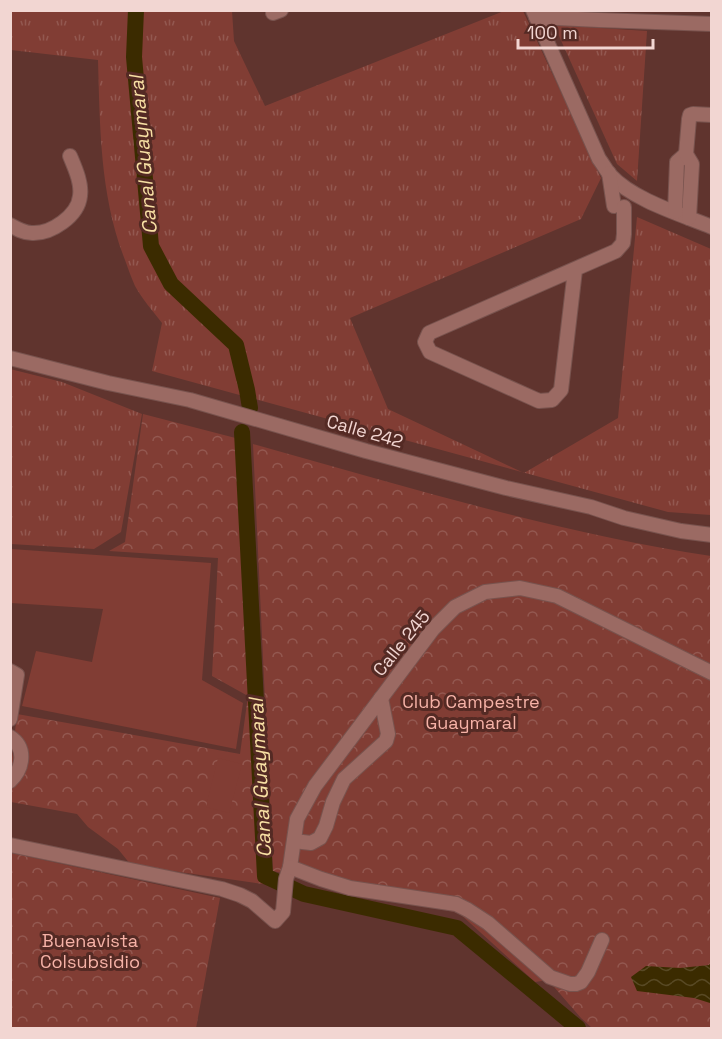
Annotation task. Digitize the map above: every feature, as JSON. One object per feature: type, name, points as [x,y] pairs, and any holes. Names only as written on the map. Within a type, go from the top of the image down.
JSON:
[{"type":"street","points":[[711,24],[600,15],[535,14],[599,159],[609,173],[619,184],[644,199],[711,227]]},
{"type":"street","points":[[689,218],[692,164],[686,154],[688,119],[693,114],[711,115]]},
{"type":"street","points":[[675,212],[677,162],[686,154]]},
{"type":"street","points":[[10,225],[31,234],[51,228],[72,214],[78,206],[81,193],[78,176],[70,156]]},
{"type":"street","points":[[575,270],[561,390],[552,400],[539,401],[430,352],[425,342],[429,333],[616,251],[623,243],[624,234],[619,206],[609,173]]},
{"type":"street","points":[[619,184],[619,206]]},
{"type":"street","name":"Calle 242","points":[[10,358],[108,383],[190,400],[366,451],[507,488],[591,507],[624,518],[681,531],[711,535]]},
{"type":"street","name":"Calle 245","points":[[10,845],[222,889],[267,922],[276,920],[283,912],[297,819],[315,786],[433,629],[455,607],[485,592],[520,588],[557,596],[711,673]]},
{"type":"street","points":[[10,671],[17,675],[10,719]]},
{"type":"street","points":[[294,841],[311,843],[320,838],[344,778],[386,741],[388,734],[381,698]]},
{"type":"street","points":[[10,736],[18,741],[22,753],[19,771],[10,781]]},
{"type":"street","points":[[288,873],[321,879],[350,888],[456,904],[468,909],[488,923],[550,977],[570,984],[581,982],[602,940]]},
{"type":"green space","points":[[11,11],[232,11],[234,41],[265,106],[504,11],[523,11],[601,178],[581,219],[350,318],[388,409],[522,472],[152,371],[162,323],[135,286],[117,236],[103,162],[98,60],[11,50]]},
{"type":"green space","points":[[554,25],[647,31],[637,181],[617,164]]},
{"type":"green space","points":[[637,217],[711,249],[711,515],[668,512],[524,473],[618,418]]},
{"type":"green space","points":[[10,369],[62,382],[142,414],[121,532],[94,549],[11,544]]},
{"type":"green space","points":[[143,414],[247,441],[263,884],[131,865],[118,849],[88,827],[77,814],[11,802],[11,767],[17,714],[240,754],[248,696],[212,676],[218,558],[109,551],[125,542]]},
{"type":"green space","name":"Club Campestre Guaymaral","points":[[253,444],[538,522],[711,556],[711,1028],[592,1028],[548,980],[535,982],[459,913],[273,871]]},
{"type":"green space","points":[[11,549],[211,563],[202,680],[243,703],[236,749],[22,706],[36,651],[92,662],[103,609],[11,603]]},
{"type":"green space","points":[[218,758],[242,764],[229,813],[206,807]]},
{"type":"green space","name":"Buenavista Colsubsidio","points":[[11,853],[220,898],[196,1028],[11,1028]]},
{"type":"water","points":[[711,962],[712,1003],[694,998],[637,991],[631,977],[646,966],[680,968],[709,965]]},
{"type":"waterway","name":"Canal Guaymaral","points":[[136,10],[134,57],[151,246],[171,284],[236,345],[250,408]]},
{"type":"waterway","name":"Canal Guaymaral","points":[[242,432],[265,876],[304,894],[457,928],[578,1028]]}]
